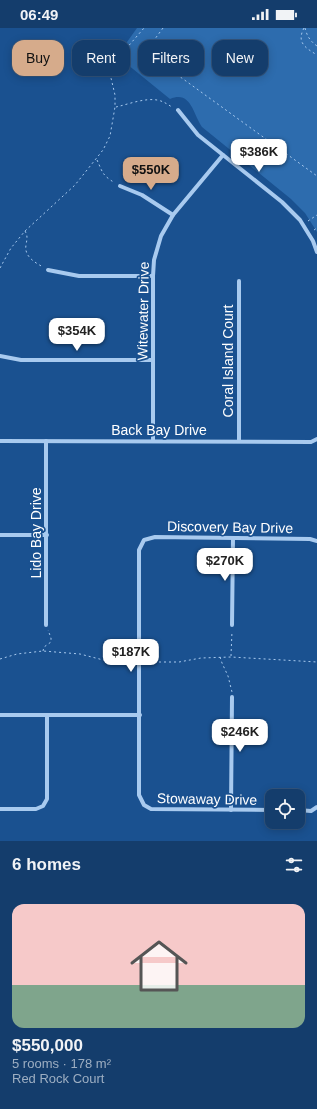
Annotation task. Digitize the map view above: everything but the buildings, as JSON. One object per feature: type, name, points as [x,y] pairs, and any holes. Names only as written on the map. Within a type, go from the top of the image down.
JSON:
[{"type":"street","points":[[178,110],[198,135],[282,202],[300,220],[313,241],[317,252]]},
{"type":"street","name":"Witewater Drive","points":[[153,441],[154,260],[161,236],[173,215],[223,155]]},
{"type":"street","points":[[120,186],[142,195],[173,215]]},
{"type":"street","points":[[48,270],[79,276],[153,276]]},
{"type":"street","name":"Coral Island Court","points":[[239,281],[239,441]]},
{"type":"street","points":[[0,356],[21,360],[153,360]]},
{"type":"street","name":"Back Bay Drive","points":[[0,442],[311,442],[317,439]]},
{"type":"street","name":"Lido Bay Drive","points":[[46,441],[46,625]]},
{"type":"street","points":[[0,535],[47,535]]},
{"type":"street","name":"Discovery Bay Drive","points":[[139,663],[139,550],[144,540],[155,537],[310,539],[317,541]]},
{"type":"street","points":[[232,625],[233,538]]},
{"type":"street","points":[[0,715],[140,715],[139,663]]},
{"type":"street","points":[[231,810],[232,697]]},
{"type":"street","points":[[0,809],[36,809],[43,806],[47,799],[47,715]]},
{"type":"street","name":"Stowaway Drive","points":[[140,715],[139,795],[144,805],[150,809],[265,810]]},
{"type":"street","points":[[305,811],[311,811],[317,807]]},
{"type":"path","points":[[0,268],[11,248],[25,231],[75,185],[103,150],[110,136],[115,107],[115,95],[111,78],[112,74],[125,50],[144,28]]},
{"type":"path","points":[[163,28],[148,51],[150,55],[317,176]]},
{"type":"path","points":[[304,28],[312,43],[317,46]]},
{"type":"path","points":[[304,28],[301,32],[301,40],[304,45],[317,55]]},
{"type":"path","points":[[115,107],[136,102],[156,100],[178,110]]},
{"type":"path","points":[[96,160],[102,172],[108,179],[120,186]]},
{"type":"path","points":[[303,224],[317,215]]},
{"type":"path","points":[[25,231],[27,234],[25,251],[27,255],[36,263],[48,270]]},
{"type":"path","points":[[43,651],[44,647],[51,642],[52,638],[46,625]]},
{"type":"path","points":[[231,656],[232,625]]},
{"type":"path","points":[[0,659],[17,654],[43,651],[80,654],[116,663],[179,662],[231,656],[317,662]]},
{"type":"path","points":[[220,657],[228,676],[232,697]]},
{"type":"shaded area","points":[[137,28],[317,28],[317,232],[305,213],[291,199],[202,127],[187,100],[177,97],[170,99],[142,76],[204,76],[204,40],[138,40],[138,73],[130,67],[130,40],[128,40]]}]
